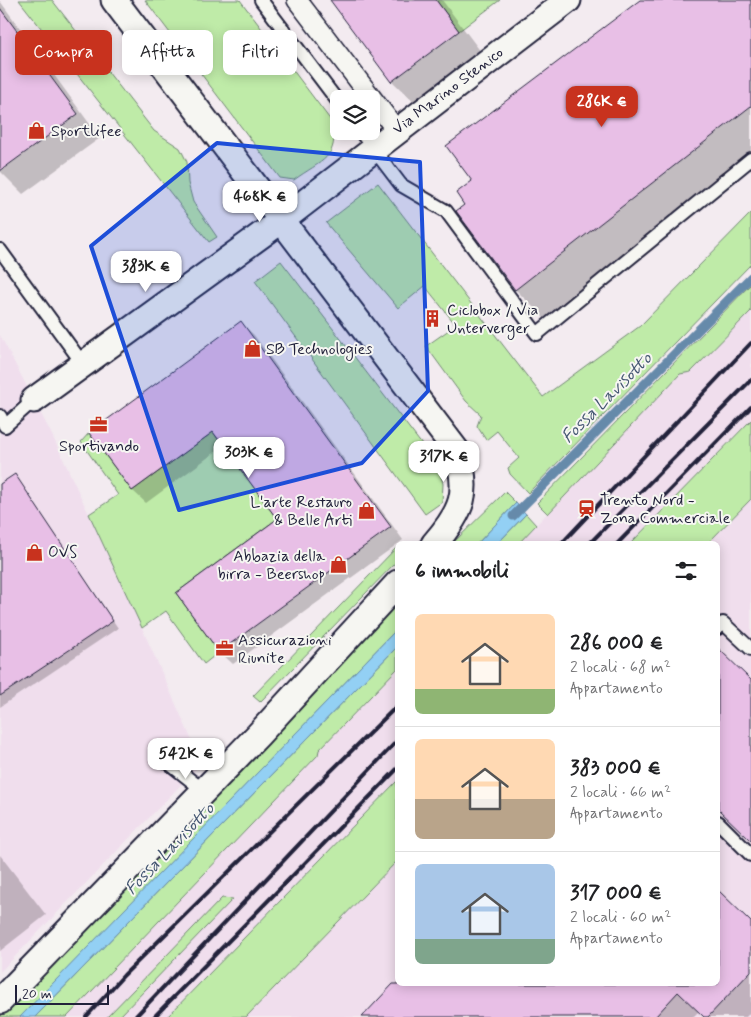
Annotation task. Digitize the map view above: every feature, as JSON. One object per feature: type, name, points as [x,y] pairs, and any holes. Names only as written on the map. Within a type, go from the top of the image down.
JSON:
[{"type":"street","points":[[114,0],[456,450],[464,478],[462,501],[456,518],[437,541]]},
{"type":"street","points":[[297,0],[397,131]]},
{"type":"street","name":"Via Marino Stenico","points":[[380,136],[397,131],[568,0]]},
{"type":"street","name":"Via Marino Stenico","points":[[34,400],[282,220],[367,140]]},
{"type":"street","points":[[0,1001],[258,735],[395,586]]},
{"type":"lane","points":[[261,0],[330,91]]},
{"type":"lane","points":[[367,140],[401,185],[446,211],[537,334],[751,159]]},
{"type":"lane","points":[[0,250],[83,364]]},
{"type":"lane","points":[[3,421],[34,400]]},
{"type":"lane","points":[[720,626],[723,623],[751,649]]},
{"type":"lane","points":[[166,760],[204,790]]},
{"type":"lane","points":[[720,824],[751,854]]},
{"type":"highlighted area","points":[[217,143],[420,162],[428,391],[362,463],[179,510],[91,246]]},
{"type":"shaded area","points":[[751,311],[751,420],[633,541],[521,541],[680,374],[691,372]]},
{"type":"shaded area","points":[[0,335],[51,433],[142,628],[202,763],[0,972]]},
{"type":"shaded area","points":[[751,499],[751,1017],[246,1017],[395,863],[395,986],[720,986],[720,541],[710,541]]},
{"type":"shaded area","points":[[395,671],[395,783],[167,1017],[67,1017],[318,755],[319,750]]},
{"type":"green space","points":[[19,0],[52,0],[75,30],[43,30]]},
{"type":"green space","points":[[145,0],[240,0],[263,30],[223,30],[223,75],[297,75],[330,119],[330,140],[333,140],[331,151],[320,163],[294,180],[280,178],[202,75],[213,75],[213,30],[168,30]]},
{"type":"green space","points":[[436,0],[500,0],[459,31]]},
{"type":"green space","points":[[78,75],[110,75],[154,131],[180,148],[187,162],[188,183],[193,202],[217,237],[209,242]]},
{"type":"green space","points":[[378,183],[543,397],[640,326],[751,213],[751,264],[528,493],[510,474],[508,468],[519,458],[497,431],[486,440],[477,426],[481,415],[466,401],[426,346],[456,325],[425,286],[398,308],[326,223]]},
{"type":"green space","points":[[281,261],[439,467],[443,484],[442,502],[425,514],[255,281]]},
{"type":"green space","points":[[751,284],[751,311],[691,372],[680,374],[548,514],[537,503]]},
{"type":"green space","points":[[751,420],[751,499],[710,541],[633,541]]},
{"type":"green space","points":[[213,432],[277,519],[176,593],[219,652],[204,664],[166,611],[142,628],[89,514],[118,495],[81,442],[89,433],[132,491]]},
{"type":"green space","points":[[505,492],[516,503],[480,541],[455,541]]},
{"type":"green space","points":[[526,514],[536,525],[521,541],[500,541]]},
{"type":"green space","points":[[395,549],[395,563],[260,702],[253,696]]},
{"type":"green space","points":[[395,603],[395,631],[21,1017],[0,1017]]},
{"type":"green space","points":[[395,649],[395,671],[319,750],[318,755],[67,1017],[35,1017]]},
{"type":"green space","points":[[395,783],[395,863],[246,1017],[167,1017]]},
{"type":"green space","points":[[222,898],[233,899],[119,1017],[107,1017]]},
{"type":"water","points":[[516,503],[526,514],[500,541],[480,541]]},
{"type":"water","points":[[395,631],[395,649],[35,1017],[20,1017]]},
{"type":"building","points":[[330,0],[436,0],[459,31],[391,82]]},
{"type":"building","points":[[640,0],[751,0],[751,106],[515,290],[456,211],[464,205],[456,193],[472,181],[446,146]]},
{"type":"building","points":[[0,8],[16,30],[15,75],[49,75],[78,114],[0,171]]},
{"type":"building","points":[[241,321],[391,527],[219,652],[176,593],[277,519],[213,432],[132,491],[89,433]]},
{"type":"building","name":"OVS","points":[[15,474],[113,621],[0,696],[0,484]]},
{"type":"building","points":[[720,650],[751,680],[751,841],[720,811]]},
{"type":"building","points":[[720,892],[751,922],[751,971],[708,1017],[704,1017],[678,992],[655,1017],[362,1017],[393,984],[395,986],[720,986]]},
{"type":"waterway","name":"Fossa Lavisotto","points":[[513,516],[751,277]]},
{"type":"railway","points":[[564,541],[751,343]]},
{"type":"railway","points":[[592,541],[751,380]]},
{"type":"railway","points":[[620,541],[751,407]]},
{"type":"railway","points":[[86,1017],[124,975],[395,708]]},
{"type":"railway","points":[[135,1017],[395,743]]},
{"type":"railway","points":[[154,1017],[395,771]]},
{"type":"place","name":"Sportlifee","points":[[37,131]]},
{"type":"place","name":"Ciclobox / Via Unterverger","points":[[433,319]]},
{"type":"place","name":"SB Technologies","points":[[252,349]]},
{"type":"place","name":"Sportivando","points":[[99,425]]},
{"type":"place","name":"Trento Nord - Zona Commerciale","points":[[586,509]]},
{"type":"place","name":"L'arte Restauro & Belle Arti","points":[[366,511]]},
{"type":"place","name":"OVS","points":[[34,552]]},
{"type":"place","name":"Abbazia della birra - Beershop","points":[[339,565]]},
{"type":"place","name":"Assicurazioni Riunite","points":[[224,649]]}]
